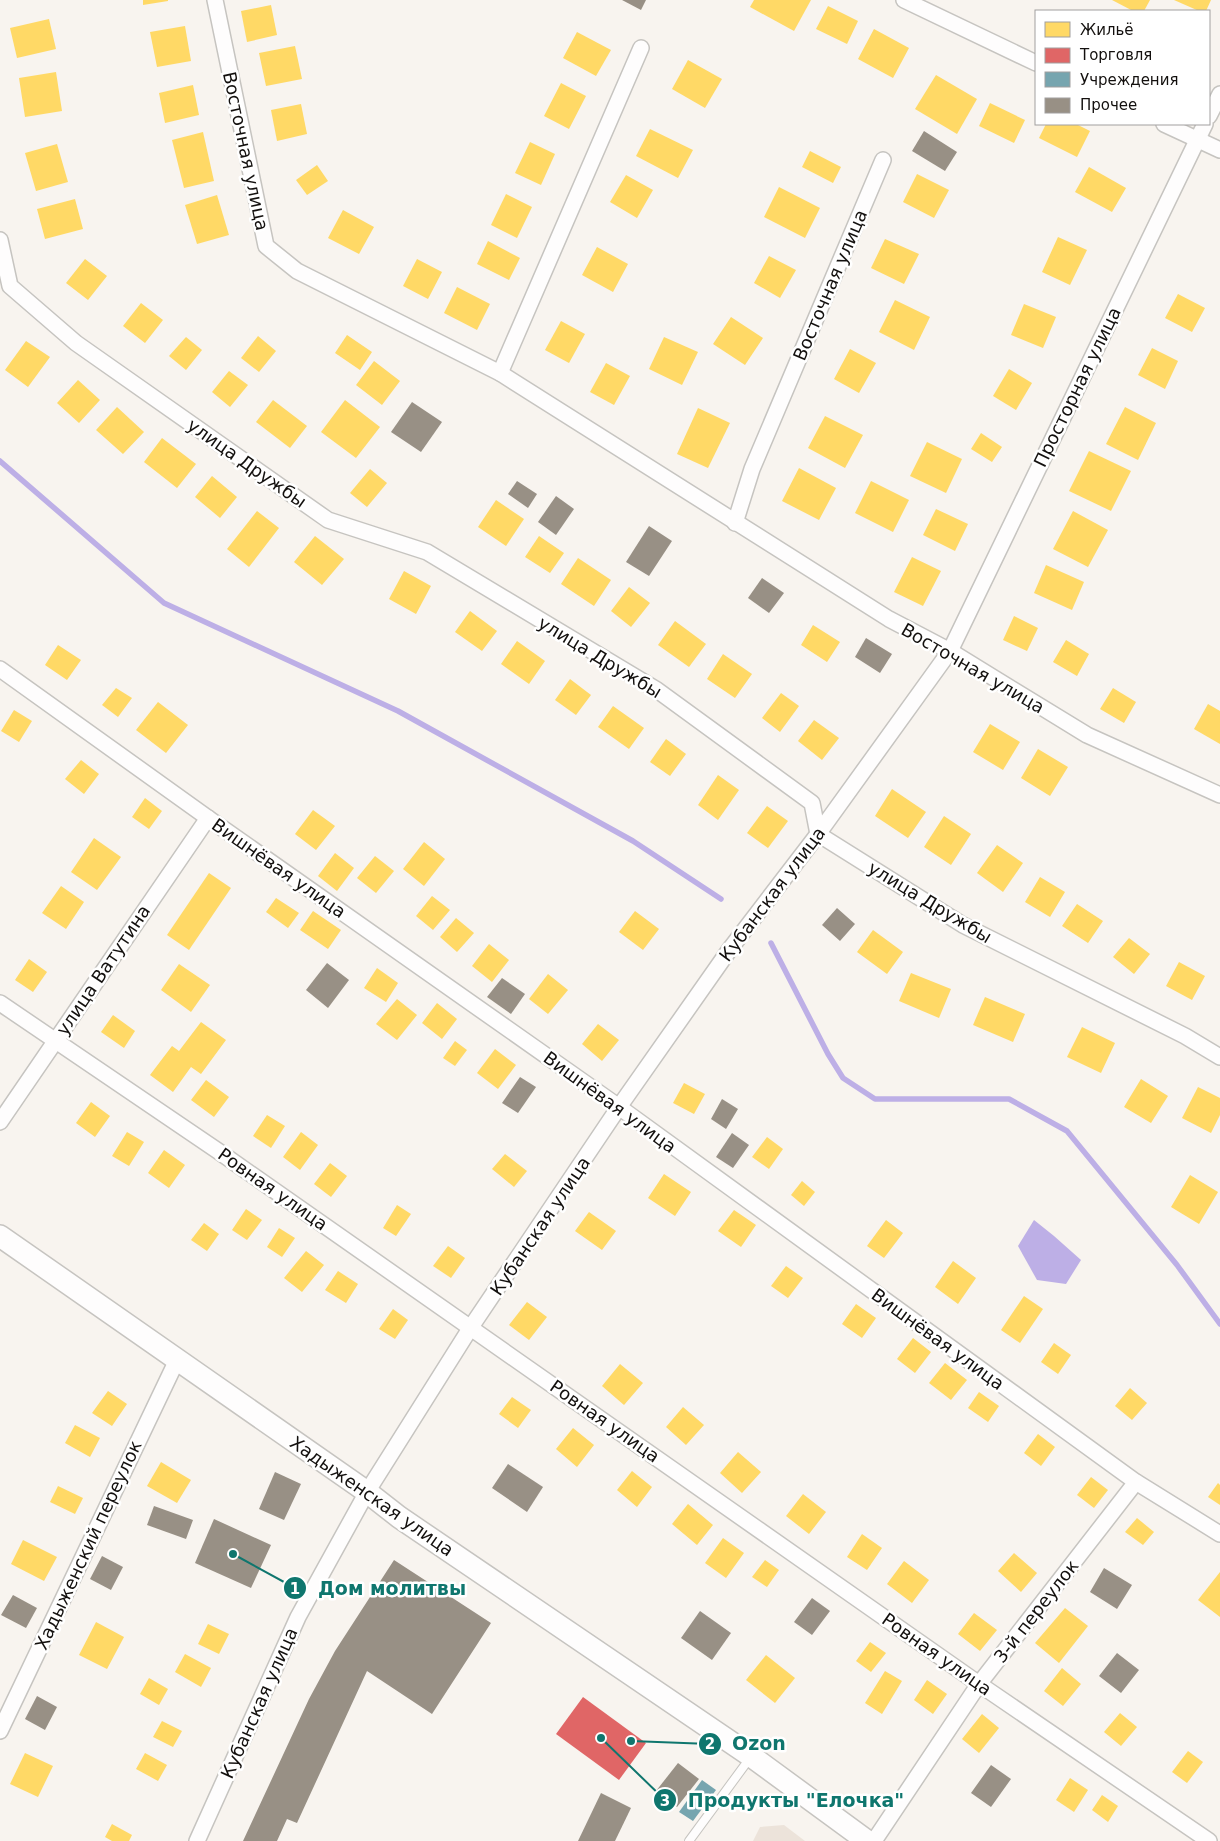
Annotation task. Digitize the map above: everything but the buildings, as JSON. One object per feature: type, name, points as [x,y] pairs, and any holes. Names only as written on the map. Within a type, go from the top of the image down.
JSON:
[{"type":"main road","name":"Хадыженская улица","points":[[0,1236],[367,1492],[399,1517],[751,1756],[867,1841]]},
{"type":"street","name":"Восточная улица","points":[[215,0],[266,246],[297,271],[500,373],[889,619],[950,651],[1086,735],[1220,796]]},
{"type":"street","points":[[904,0],[1035,63]]},
{"type":"street","points":[[500,373],[642,48]]},
{"type":"street","points":[[1210,114],[1220,94]]},
{"type":"street","points":[[1166,125],[1220,150]]},
{"type":"street","name":"Просторная улица","points":[[950,651],[1204,125]]},
{"type":"street","name":"Восточная улица","points":[[735,523],[752,469],[883,160]]},
{"type":"street","name":"улица Дружбы","points":[[0,240],[5,286],[76,343],[328,520],[427,552],[657,690],[812,803],[818,834],[963,925],[1185,1036],[1220,1057]]},
{"type":"street","name":"Кубанская улица","points":[[197,1841],[298,1617],[367,1492],[472,1327],[619,1107],[730,949],[818,834],[950,651]]},
{"type":"street","name":"Вишнёвая улица","points":[[0,669],[619,1107],[1136,1482],[1220,1534]]},
{"type":"street","name":"улица Ватутина","points":[[0,1122],[208,818]]},
{"type":"street","name":"Ровная улица","points":[[0,1003],[472,1327],[979,1684],[1209,1841]]},
{"type":"street","name":"Хадыженский переулок","points":[[0,1731],[177,1360]]},
{"type":"street","name":"3-й переулок","points":[[874,1841],[979,1684],[1136,1482]]},
{"type":"lane","points":[[689,1841],[751,1756]]},
{"type":"shaded area","points":[[1034,1220],[1081,1260],[1066,1284],[1037,1280],[1018,1246]]},
{"type":"shaded area","points":[[784,1825],[805,1841],[753,1841],[760,1827]]},
{"type":"waterway","points":[[0,461],[164,603],[398,711],[633,841],[721,899]]},
{"type":"waterway","points":[[771,943],[828,1054],[843,1078],[875,1099],[1009,1099],[1067,1131],[1177,1265],[1220,1324]]},
{"type":"place","name":"Дом молитвы","points":[[233,1554]]},
{"type":"place","name":"Продукты \"Елочка\"","points":[[601,1738]]},
{"type":"place","name":"Ozon","points":[[631,1741]]}]
